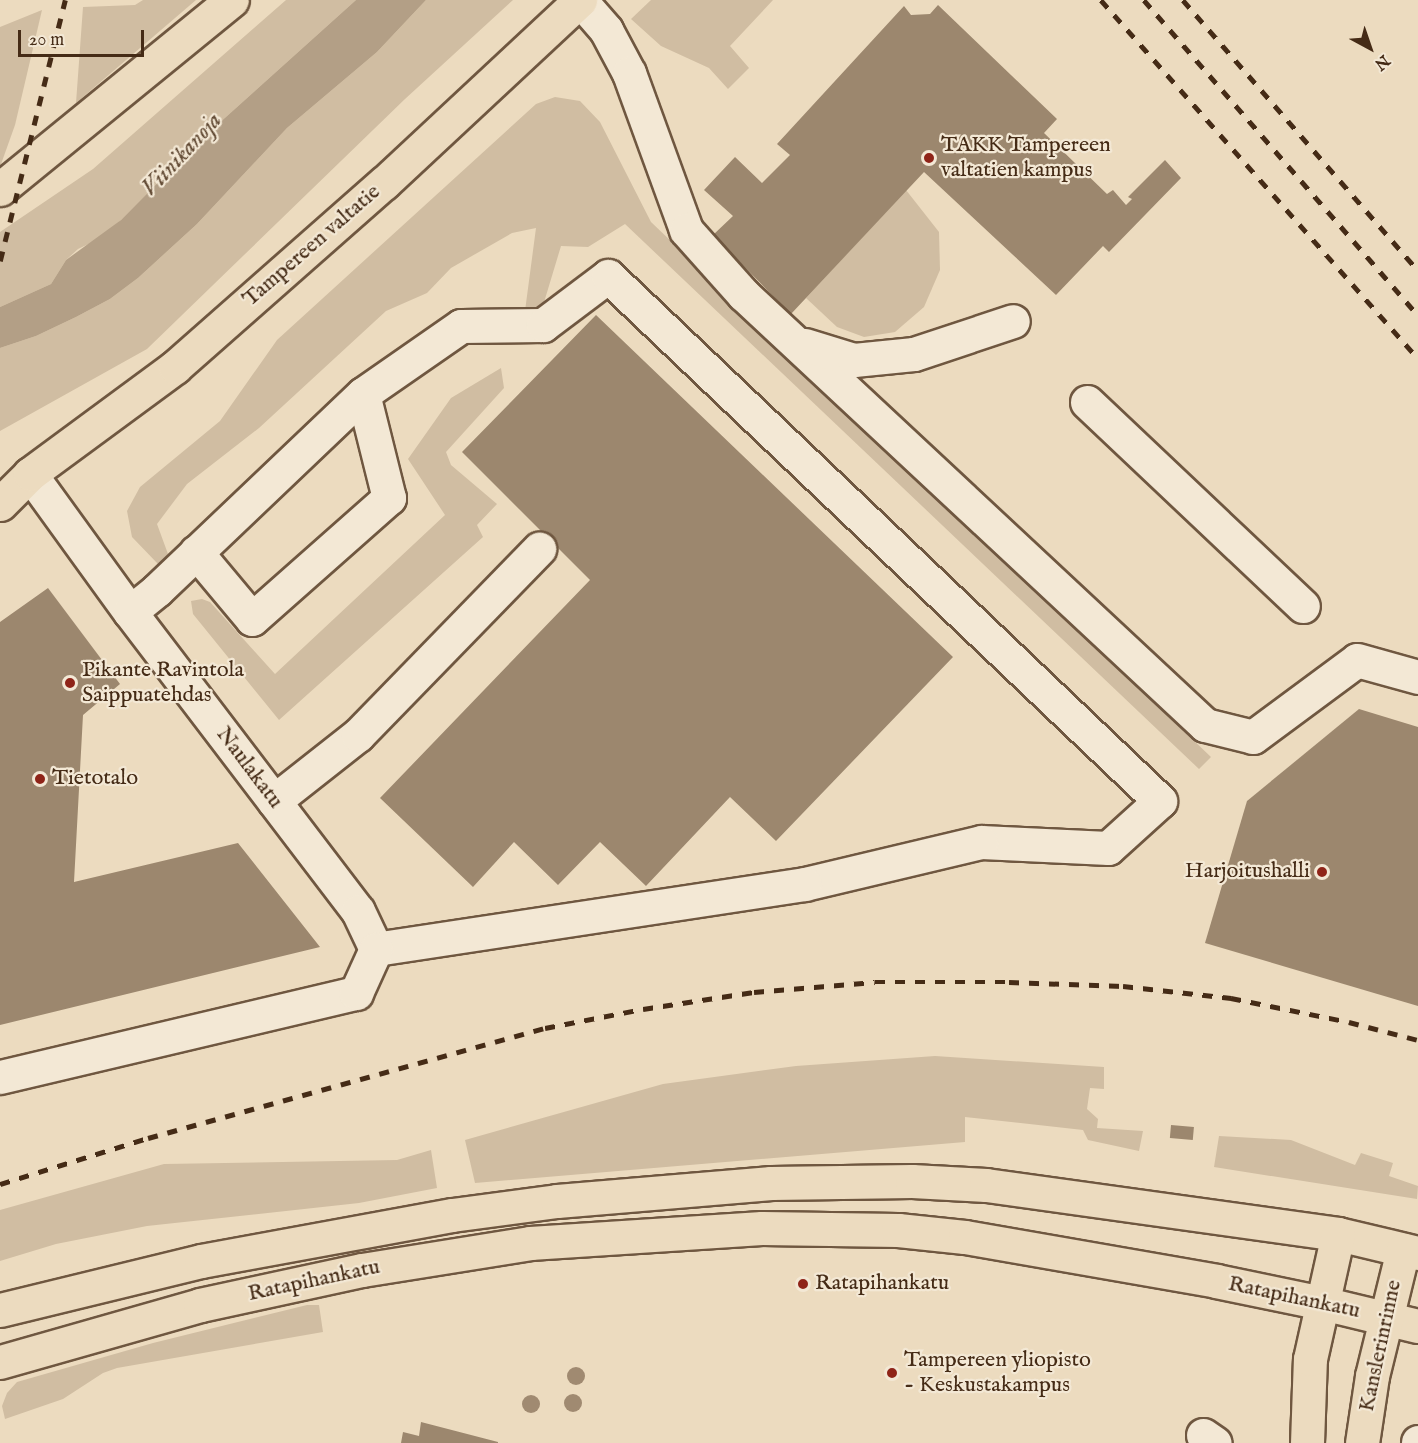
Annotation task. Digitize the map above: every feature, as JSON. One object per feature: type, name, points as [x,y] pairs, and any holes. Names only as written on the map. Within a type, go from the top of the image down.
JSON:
[{"type":"main road","points":[[0,189],[232,0]]},
{"type":"main road","name":"Tampereen valtatie","points":[[0,504],[15,478],[175,367],[384,183],[580,0]]},
{"type":"main road","name":"Ratapihankatu","points":[[0,1310],[201,1261],[453,1215],[556,1202],[771,1182],[912,1181],[986,1185],[1338,1234],[1410,1251]]},
{"type":"main road","name":"Ratapihankatu","points":[[0,1362],[200,1305],[362,1270],[530,1243],[762,1228],[898,1230],[965,1237],[1182,1274],[1322,1302],[1418,1326]]},
{"type":"main road","points":[[1308,1443],[1310,1359],[1338,1234]]},
{"type":"main road","name":"Kanslerinrinne","points":[[1362,1443],[1372,1376],[1386,1318],[1410,1251]]},
{"type":"street","points":[[580,0],[606,30],[629,74],[686,230],[743,294],[798,342],[1205,725],[1253,737],[1357,660],[1418,677]]},
{"type":"street","points":[[0,1077],[356,993],[376,949],[805,884],[981,842],[1108,848],[1160,801],[608,276],[543,325],[461,326],[363,394],[130,612]]},
{"type":"street","points":[[798,342],[854,360],[914,354],[1013,321]]},
{"type":"street","points":[[196,552],[252,619],[389,498],[363,394]]},
{"type":"street","points":[[1087,402],[1303,606]]},
{"type":"street","name":"Naulakatu","points":[[15,478],[130,612],[358,911],[376,949]]},
{"type":"street","points":[[274,801],[358,735],[539,549]]},
{"type":"shaded area","points":[[143,0],[196,0],[76,103],[83,7],[135,5]]},
{"type":"shaded area","points":[[286,0],[356,0],[197,143],[121,220],[99,239],[78,249],[66,260],[51,284],[0,307],[0,232],[93,169]]},
{"type":"shaded area","points":[[356,0],[426,0],[377,52],[287,128],[197,224],[138,278],[110,299],[76,317],[36,336],[0,348],[0,307],[51,284],[66,260],[121,220],[197,143]]},
{"type":"shaded area","points":[[426,0],[513,0],[405,99],[147,349],[0,431],[0,348],[36,336],[76,317],[110,299],[138,278],[197,224],[287,128],[377,52]]},
{"type":"shaded area","points":[[651,0],[773,0],[730,46],[749,68],[728,89],[709,68],[661,46],[631,19]]},
{"type":"shaded area","points":[[42,10],[15,125],[0,167],[0,27]]},
{"type":"shaded area","points":[[555,97],[580,101],[600,122],[651,222],[1211,757],[1199,769],[625,224],[588,247],[561,246],[542,309],[525,311],[536,228],[512,233],[451,268],[427,293],[386,311],[259,428],[187,484],[157,524],[168,554],[158,564],[132,537],[127,511],[140,487],[220,421],[277,340],[536,104]]},
{"type":"shaded area","points":[[906,190],[939,232],[940,270],[924,307],[895,332],[864,337],[837,327],[806,298]]},
{"type":"shaded area","points":[[501,368],[504,388],[446,452],[451,465],[497,504],[477,525],[483,537],[279,720],[193,614],[191,601],[202,599],[210,602],[275,674],[445,515],[408,459],[451,398]]},
{"type":"shaded area","points":[[935,1056],[1104,1067],[1104,1089],[1090,1088],[1087,1109],[1098,1119],[1097,1128],[1143,1131],[1139,1151],[1088,1140],[1083,1130],[965,1117],[965,1142],[475,1183],[465,1140],[663,1084],[796,1066]]},
{"type":"shaded area","points":[[1219,1136],[1291,1140],[1355,1165],[1361,1153],[1393,1163],[1389,1176],[1418,1186],[1417,1199],[1214,1167]]},
{"type":"shaded area","points":[[431,1150],[437,1188],[359,1203],[147,1226],[56,1244],[0,1261],[0,1210],[164,1164],[397,1160]]},
{"type":"shaded area","points":[[307,1305],[319,1305],[323,1332],[117,1368],[103,1373],[63,1399],[5,1419],[2,1406],[7,1393],[17,1382],[153,1343]]},
{"type":"building","name":"TAKK Tampereen valtatien kampus","points":[[938,5],[1057,119],[1044,133],[1107,194],[1113,190],[1126,205],[1132,199],[1128,197],[1165,160],[1181,178],[1109,252],[1103,246],[1056,295],[924,172],[791,314],[713,235],[733,216],[704,190],[735,157],[762,183],[790,155],[777,144],[904,6],[911,15],[930,14]]},
{"type":"building","points":[[596,315],[953,657],[776,841],[730,797],[646,886],[600,842],[558,885],[514,842],[473,887],[380,798],[590,580],[462,452]]},
{"type":"building","name":"Tietotalo","points":[[48,588],[120,684],[83,715],[74,882],[238,843],[320,947],[0,1025],[0,622]]},
{"type":"building","name":"Harjoitushalli","points":[[1359,709],[1418,727],[1418,1006],[1205,943],[1247,801]]},
{"type":"building","points":[[1171,1125],[1194,1127],[1193,1140],[1170,1138]]},
{"type":"building","points":[[421,1422],[498,1443],[401,1443],[403,1432],[419,1436]]},
{"type":"railway","points":[[0,261],[65,0]]},
{"type":"railway","points":[[1101,0],[1418,358]]},
{"type":"railway","points":[[1144,0],[1418,315]]},
{"type":"railway","points":[[1183,0],[1418,270]]},
{"type":"railway","points":[[0,1184],[148,1138],[545,1028],[643,1009],[754,992],[875,982],[1009,982],[1123,986],[1231,998],[1349,1022],[1418,1040]]},
{"type":"place","name":"TAKK Tampereen valtatien kampus","points":[[929,158]]},
{"type":"place","name":"Pikante Ravintola Saippuatehdas","points":[[70,683]]},
{"type":"place","name":"Tietotalo","points":[[40,779]]},
{"type":"place","name":"Harjoitushalli","points":[[1322,872]]},
{"type":"place","name":"Ratapihankatu","points":[[803,1284]]},
{"type":"place","name":"Tampereen yliopisto - Keskustakampus","points":[[892,1373]]},
{"type":"water label","name":"Viinikanoja","points":[[182,155]]}]
